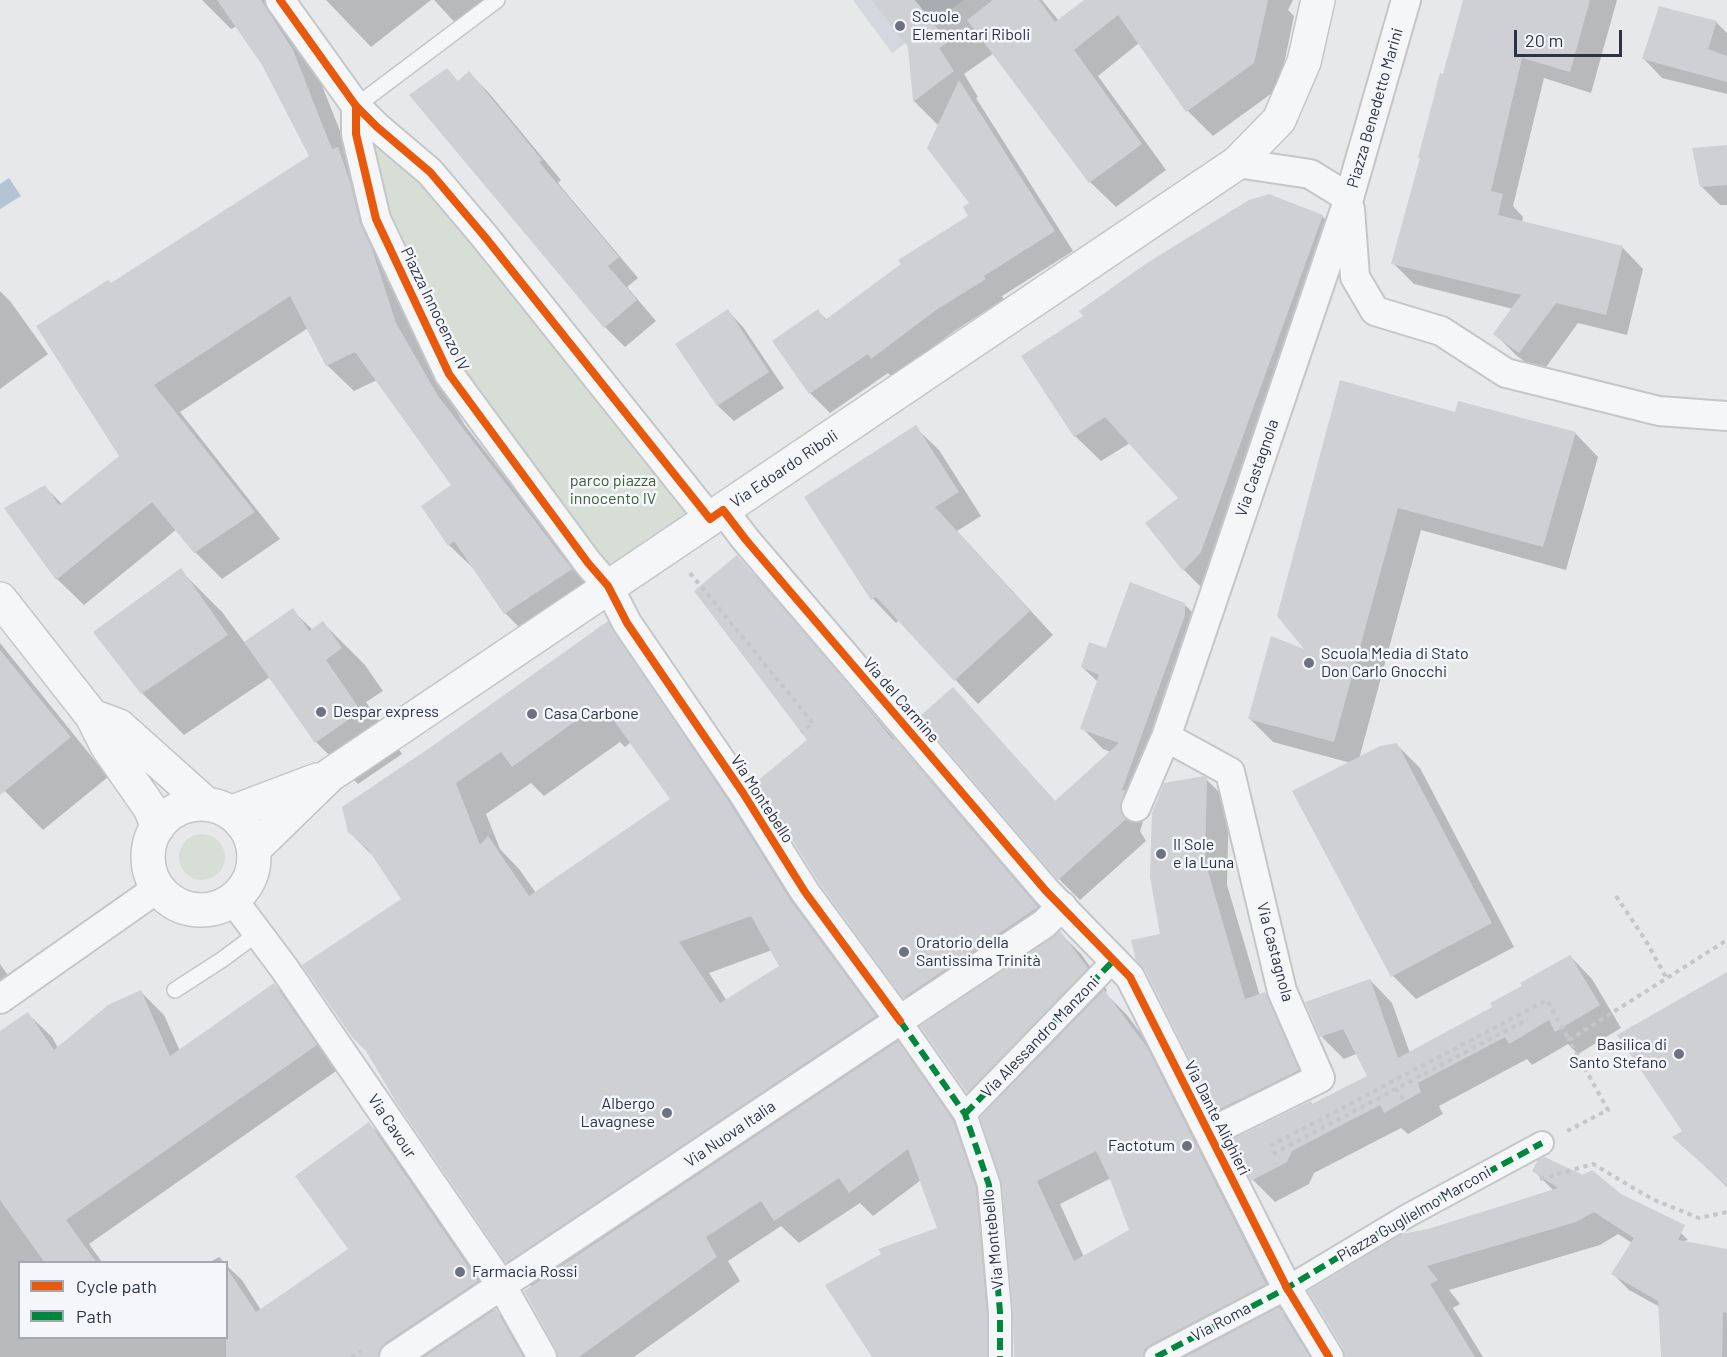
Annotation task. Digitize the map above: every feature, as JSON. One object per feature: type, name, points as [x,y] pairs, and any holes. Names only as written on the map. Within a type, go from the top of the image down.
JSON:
[{"type":"street","name":"Via del Carmine","points":[[280,0],[356,106],[430,172],[716,514],[746,540],[1031,873],[1062,906]]},
{"type":"street","points":[[1237,163],[1279,120],[1304,62],[1318,0]]},
{"type":"street","name":"Piazza Benedetto Marini","points":[[1237,163],[1310,174],[1349,198],[1406,0]]},
{"type":"street","name":"Piazza Innocenzo IV","points":[[356,106],[356,134],[376,219],[449,374],[588,563],[608,586]]},
{"type":"street","name":"Via Edoardo Riboli","points":[[254,849],[330,775],[1237,163]]},
{"type":"street","points":[[1349,198],[1355,277],[1375,311],[1441,331],[1506,373],[1659,411],[1727,416]]},
{"type":"street","name":"Via Castagnola","points":[[1136,807],[1166,737],[1349,198]]},
{"type":"street","name":"Via Montebello","points":[[608,586],[627,623],[743,792],[805,892],[965,1113],[989,1185],[1000,1311],[1000,1357]]},
{"type":"street","points":[[0,599],[92,716],[107,746],[150,808],[158,827]]},
{"type":"street","points":[[92,716],[119,726],[218,809],[248,831],[254,849],[254,868],[247,886],[233,900],[214,909],[193,910],[173,903],[158,888],[149,869],[149,848],[158,827],[172,812],[191,805],[218,809]]},
{"type":"street","name":"Via Castagnola","points":[[1166,737],[1230,772],[1282,991],[1320,1078],[1209,1133]]},
{"type":"street","name":"Via Edoardo Riboli","points":[[218,809],[330,775]]},
{"type":"street","points":[[0,999],[158,888]]},
{"type":"street","name":"Via Cavour","points":[[233,900],[502,1286],[542,1357]]},
{"type":"street","name":"Via Dante Alighieri","points":[[1062,906],[1130,977],[1287,1288],[1329,1357]]},
{"type":"street","name":"Via Nuova Italia","points":[[394,1357],[1044,924],[1062,906]]},
{"type":"street","name":"Via Alessandro Manzoni","points":[[965,1113],[1114,960]]},
{"type":"street","name":"Piazza Guglielmo Marconi","points":[[1287,1288],[1407,1216],[1542,1143]]},
{"type":"street","name":"Via Roma","points":[[1156,1357],[1287,1288]]},
{"type":"lane","points":[[356,106],[497,0]]},
{"type":"lane","points":[[175,990],[224,959],[258,933]]},
{"type":"path","points":[[701,586],[813,723],[801,732]]},
{"type":"path","points":[[1616,896],[1646,941],[1667,979]]},
{"type":"path","points":[[1569,1040],[1727,940]]},
{"type":"path","points":[[1270,1146],[1547,1000],[1608,1110],[1542,1143]]},
{"type":"path","points":[[1273,1154],[1528,1019]]},
{"type":"path","points":[[1396,1088],[1404,1101]]},
{"type":"path","points":[[1488,1172],[1543,1180],[1593,1164],[1652,1199],[1699,1218],[1727,1212]]},
{"type":"shaded area","name":"Scuole Elementari Riboli","points":[[853,0],[964,0],[892,53]]},
{"type":"green space","name":"parco piazza innocento IV","points":[[364,123],[418,176],[698,517],[614,573],[457,371],[381,218]]},
{"type":"green space","points":[[202,834],[218,841],[225,857],[218,873],[202,880],[186,873],[179,857],[186,841]]},
{"type":"water","points":[[9,178],[21,196],[0,209],[0,184]]},
{"type":"building","points":[[217,0],[261,0],[293,50],[332,149],[338,147],[360,223],[372,249],[396,323],[438,396],[572,569],[504,614],[454,541],[448,546],[421,506],[451,485],[355,352],[326,366],[290,296],[154,385],[255,512],[194,553],[152,502],[56,580],[4,508],[45,485],[59,505],[119,456],[36,326],[108,280],[111,283],[309,156],[262,65]]},
{"type":"building","points":[[872,0],[915,0],[948,42],[939,48],[954,71],[913,102],[908,47]]},
{"type":"building","points":[[993,0],[1039,0],[1055,22],[1084,0],[1268,0],[1254,63],[1186,112],[1118,15],[1074,50],[1142,144],[1089,183],[967,20]]},
{"type":"building","points":[[1463,0],[1590,0],[1570,72],[1522,58],[1491,191],[1503,194],[1498,215],[1623,246],[1606,315],[1556,303],[1519,353],[1493,334],[1521,295],[1391,264],[1440,73],[1443,74]]},
{"type":"building","points":[[1659,6],[1717,21],[1708,49],[1727,56],[1727,82],[1642,59]]},
{"type":"building","points":[[447,68],[458,81],[469,71],[542,160],[539,162],[619,257],[608,266],[637,300],[604,328],[409,95]]},
{"type":"building","points":[[959,80],[1055,231],[984,276],[986,279],[936,310],[871,359],[868,354],[809,394],[772,341],[818,309],[825,320],[901,264],[898,260],[968,216],[963,207],[969,203],[927,148]]},
{"type":"building","points":[[1727,145],[1727,185],[1700,187],[1692,148]]},
{"type":"building","points":[[1269,194],[1323,215],[1201,552],[1183,571],[1145,523],[1178,498],[1105,417],[1074,437],[1021,356],[1083,316],[1079,311],[1147,263],[1249,200]]},
{"type":"building","points":[[728,309],[769,372],[717,406],[675,344]]},
{"type":"building","points":[[1340,380],[1455,412],[1458,401],[1576,432],[1543,547],[1398,508],[1334,742],[1248,719],[1271,636],[1304,649],[1277,616]]},
{"type":"building","points":[[916,425],[959,492],[935,507],[1030,611],[954,681],[876,597],[871,600],[804,497]]},
{"type":"building","points":[[737,555],[1038,907],[903,998],[819,883],[756,782],[807,740],[694,591]]},
{"type":"building","points":[[181,568],[228,635],[141,694],[93,632]]},
{"type":"building","points":[[1130,582],[1185,603],[1185,615],[1122,790],[1125,790],[1120,808],[1126,819],[1058,880],[919,717],[953,687],[1055,801],[1119,743],[1080,729],[1099,675],[1081,667],[1089,642],[1106,648]]},
{"type":"building","points":[[293,608],[309,631],[323,621],[342,648],[326,660],[361,711],[315,743],[244,642]]},
{"type":"building","points":[[608,621],[729,802],[791,901],[876,1016],[506,1263],[396,1102],[366,1051],[352,1037],[302,965],[401,899],[368,849],[348,832],[342,807],[431,747]],"holes":[[[605,708],[670,799],[529,896],[488,836],[480,845],[456,783],[501,752],[512,767],[588,712],[593,717]],[[751,916],[779,966],[720,1003],[679,942]]]},
{"type":"building","points":[[0,650],[71,737],[0,795]]},
{"type":"building","points":[[1397,743],[1492,923],[1391,977],[1292,791],[1380,746]]},
{"type":"building","points":[[1204,776],[1207,778],[1205,861],[1245,999],[1265,992],[1299,1070],[1216,1111],[1145,970],[1136,960],[1131,940],[1160,934],[1150,877],[1152,813],[1164,783]]},
{"type":"building","points":[[1060,931],[1088,968],[967,1093],[920,1026]]},
{"type":"building","points":[[1570,955],[1600,1005],[1555,1032],[1549,1020],[1509,1044],[1505,1037],[1418,1083],[1421,1092],[1384,1113],[1380,1105],[1292,1151],[1287,1162],[1251,1181],[1231,1140],[1311,1101],[1312,1104],[1367,1076],[1343,1029],[1320,1037],[1305,1002],[1370,979],[1398,1058],[1492,1007],[1490,1003],[1522,986],[1520,983]]},
{"type":"building","name":"Basilica di Santo Stefano","points":[[1727,972],[1727,1186],[1672,1137],[1682,1131],[1617,1035]]},
{"type":"building","points":[[274,983],[317,1045],[66,1220],[96,1261],[44,1261],[0,1200],[0,1031],[28,1012],[54,1050],[108,1005],[141,990],[170,1056]]},
{"type":"building","points":[[1104,990],[1147,1047],[1266,1284],[1150,1345],[1144,1350],[1143,1357],[1014,1357],[1013,1311],[1002,1184],[980,1117]],"holes":[[[1096,1151],[1112,1184],[1129,1230],[1074,1261],[1037,1181]]]},
{"type":"building","points":[[898,1041],[953,1120],[976,1188],[987,1313],[987,1357],[872,1357],[825,1285],[881,1254],[878,1249],[937,1228],[908,1149],[849,1193],[839,1178],[774,1221],[761,1201],[706,1237],[717,1257],[579,1357],[558,1357],[556,1349],[524,1291]]},
{"type":"building","points":[[369,1122],[478,1281],[385,1343],[378,1357],[226,1357],[228,1270],[256,1312],[348,1249],[295,1176]]},
{"type":"building","points":[[1545,1157],[1583,1175],[1592,1170],[1621,1194],[1685,1225],[1678,1240],[1727,1249],[1727,1313],[1723,1312],[1722,1357],[1661,1357],[1658,1301],[1611,1274],[1634,1238],[1594,1212],[1576,1222],[1427,1266],[1438,1280],[1430,1284],[1475,1357],[1345,1357],[1343,1348],[1308,1291],[1402,1234],[1428,1229],[1558,1188],[1532,1171],[1538,1160]]},
{"type":"building","points":[[1279,1307],[1310,1357],[1185,1357]]},
{"type":"building","points":[[496,1309],[523,1357],[424,1357]]},
{"type":"marked path","points":[[965,1114],[1114,960]]},
{"type":"marked path","points":[[900,1021],[965,1114],[989,1185],[1000,1312],[1000,1357]]},
{"type":"marked path","points":[[1156,1357],[1287,1288],[1407,1216],[1542,1143]]},
{"type":"cycle path","points":[[280,0],[356,106],[430,172],[485,237],[710,519],[723,510],[746,540],[1046,891],[1130,977],[1287,1288],[1329,1357]]},
{"type":"cycle path","points":[[356,106],[356,134],[376,219],[449,374],[588,563],[608,586],[627,623],[743,793],[805,892],[900,1021]]},
{"type":"place","name":"Scuole Elementari Riboli","points":[[900,26]]},
{"type":"place","name":"Scuola Media di Stato Don Carlo Gnocchi","points":[[1309,663]]},
{"type":"place","name":"Despar express","points":[[321,712]]},
{"type":"place","name":"Casa Carbone","points":[[532,714]]},
{"type":"place","name":"Il Sole e la Luna","points":[[1161,854]]},
{"type":"place","name":"Oratorio della Santissima Trinità","points":[[904,952]]},
{"type":"place","name":"Basilica di Santo Stefano","points":[[1679,1054]]},
{"type":"place","name":"Albergo Lavagnese","points":[[667,1113]]},
{"type":"place","name":"Factotum","points":[[1187,1146]]},
{"type":"place","name":"Farmacia Rossi","points":[[460,1272]]}]
